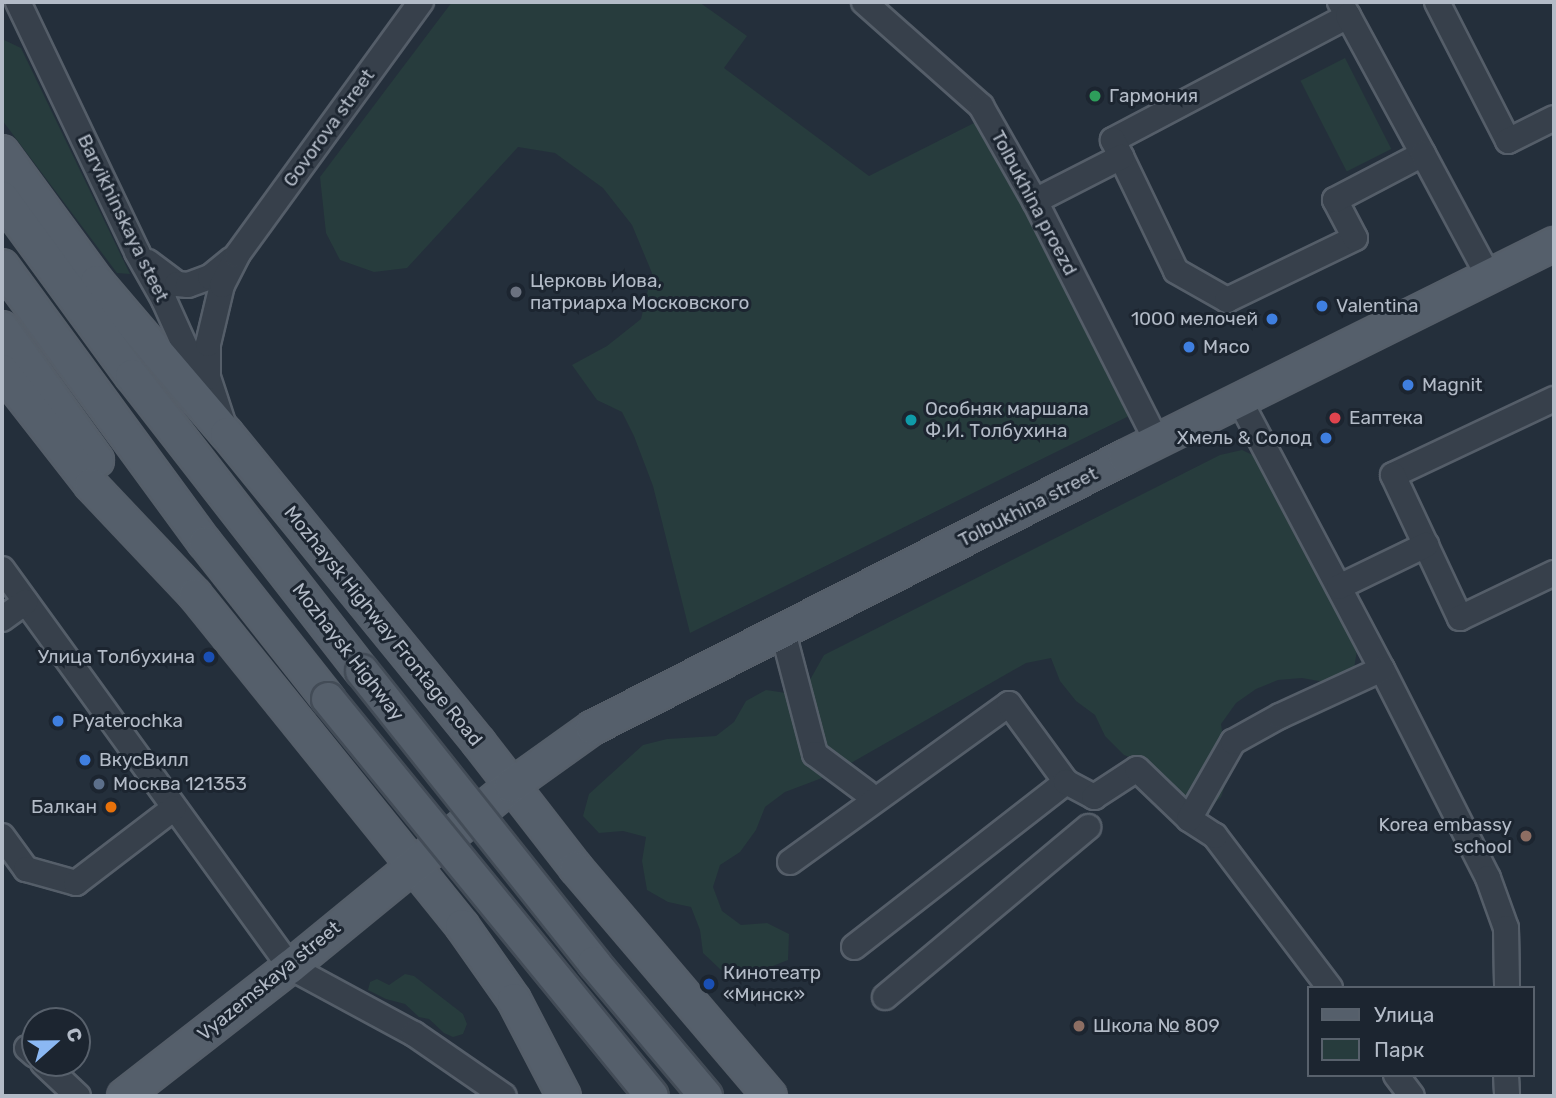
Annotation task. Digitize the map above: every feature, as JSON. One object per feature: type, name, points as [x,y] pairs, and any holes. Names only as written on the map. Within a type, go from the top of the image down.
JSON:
[{"type":"main road","name":"Mozhaysk Highway Frontage Road","points":[[2,152],[97,282],[226,434],[576,868],[770,1096]]},
{"type":"main road","name":"Mozhaysk Highway","points":[[2,198],[132,376],[362,671],[594,962],[706,1096]]},
{"type":"main road","name":"Tolbukhina street","points":[[511,786],[592,728],[1157,441],[1554,244]]},
{"type":"main road","points":[[2,266],[205,543],[328,699],[652,1096]]},
{"type":"main road","points":[[2,328],[195,596],[462,926],[514,1000],[564,1096]]},
{"type":"main road","points":[[2,371],[91,485],[195,596]]},
{"type":"main road","name":"Vyazemskaya street","points":[[124,1096],[290,967],[412,864],[511,786]]},
{"type":"street","name":"Barvikhinskaya steet","points":[[18,2],[137,252],[164,300],[226,434]]},
{"type":"street","name":"Govorova street","points":[[226,434],[208,377],[208,344],[222,285],[237,255],[421,2]]},
{"type":"street","name":"Tolbukhina proezd","points":[[864,2],[981,106],[1035,201],[1157,441]]},
{"type":"street","points":[[1437,2],[1508,141],[1554,118]]},
{"type":"street","points":[[1423,154],[1335,200],[1355,238],[1227,300],[1176,271],[1113,140],[1344,9],[1423,154],[1489,277]]},
{"type":"street","points":[[1035,201],[1121,157]]},
{"type":"street","name":"Govorova street","points":[[137,252],[158,272],[177,284],[188,285],[210,277],[237,255]]},
{"type":"street","points":[[1554,399],[1393,475],[1460,618],[1554,573]]},
{"type":"street","points":[[1240,401],[1382,669],[1488,878],[1506,928],[1507,986]]},
{"type":"street","points":[[1339,587],[1426,545]]},
{"type":"street","points":[[2,569],[290,967],[414,1034],[504,1096]]},
{"type":"street","points":[[2,619],[25,602]]},
{"type":"street","points":[[783,632],[815,754],[866,792]]},
{"type":"street","points":[[1189,819],[1233,742],[1280,716],[1382,669]]},
{"type":"street","points":[[790,862],[1009,704],[1066,782],[1094,797],[1137,769],[1189,819],[1215,836],[1328,986]]},
{"type":"street","points":[[853,947],[1066,782]]},
{"type":"street","points":[[2,836],[26,869],[76,883],[174,808]]},
{"type":"street","points":[[885,997],[1088,827]]},
{"type":"street","points":[[58,1077],[78,1096]]},
{"type":"street","points":[[1398,1077],[1412,1096]]},
{"type":"green space","points":[[452,2],[699,2],[747,36],[724,68],[869,176],[978,121],[993,140],[1131,415],[690,633],[653,486],[634,436],[622,412],[597,400],[572,365],[607,346],[641,319],[652,273],[632,225],[603,188],[555,153],[518,147],[407,268],[374,272],[340,260],[326,233],[320,177]]},
{"type":"green space","points":[[2,39],[21,48],[130,274],[117,273],[2,120]]},
{"type":"green space","points":[[1345,58],[1391,149],[1347,172],[1300,81]]},
{"type":"green space","points":[[1242,450],[1257,457],[1357,650],[1353,675],[1330,683],[1302,678],[1278,680],[1256,689],[1236,703],[1221,724],[1229,773],[1221,797],[1203,814],[1174,804],[1148,764],[1124,755],[1105,736],[1095,715],[1076,701],[1060,681],[1051,658],[1026,663],[830,775],[785,792],[765,807],[756,830],[740,852],[720,865],[713,887],[722,911],[741,925],[767,923],[789,934],[788,960],[740,979],[721,970],[703,953],[700,930],[691,907],[668,902],[647,890],[642,861],[646,837],[623,831],[599,833],[583,816],[589,794],[643,745],[667,739],[716,736],[734,722],[746,701],[766,690],[793,694],[811,678],[824,655],[1220,455]]},
{"type":"green space","points":[[405,974],[414,976],[463,1014],[467,1024],[463,1034],[453,1037],[444,1033],[429,1019],[419,1017],[405,1004],[368,990],[370,982],[377,979],[389,985]]},
{"type":"place","name":"Гармония","points":[[1095,96]]},
{"type":"place","name":"Церковь Иова, патриарха Московского","points":[[516,292]]},
{"type":"place","name":"Valentina","points":[[1322,306]]},
{"type":"place","name":"1000 мелочей","points":[[1272,319]]},
{"type":"place","name":"Мясо","points":[[1189,347]]},
{"type":"place","name":"Magnit","points":[[1408,385]]},
{"type":"place","name":"Еаптека","points":[[1335,418]]},
{"type":"place","name":"Особняк маршала Ф.И. Толбухина","points":[[911,420]]},
{"type":"place","name":"Хмель & Солод","points":[[1326,438]]},
{"type":"place","name":"Улица Толбухина","points":[[209,657]]},
{"type":"place","name":"Pyaterochka","points":[[58,721]]},
{"type":"place","name":"ВкусВилл","points":[[85,760]]},
{"type":"place","name":"Москва 121353","points":[[99,784]]},
{"type":"place","name":"Балкан","points":[[111,807]]},
{"type":"place","name":"Korea embassy school","points":[[1526,836]]},
{"type":"place","name":"Кинотеатр «Минск»","points":[[709,984]]},
{"type":"place","name":"Школа № 809","points":[[1079,1026]]}]
